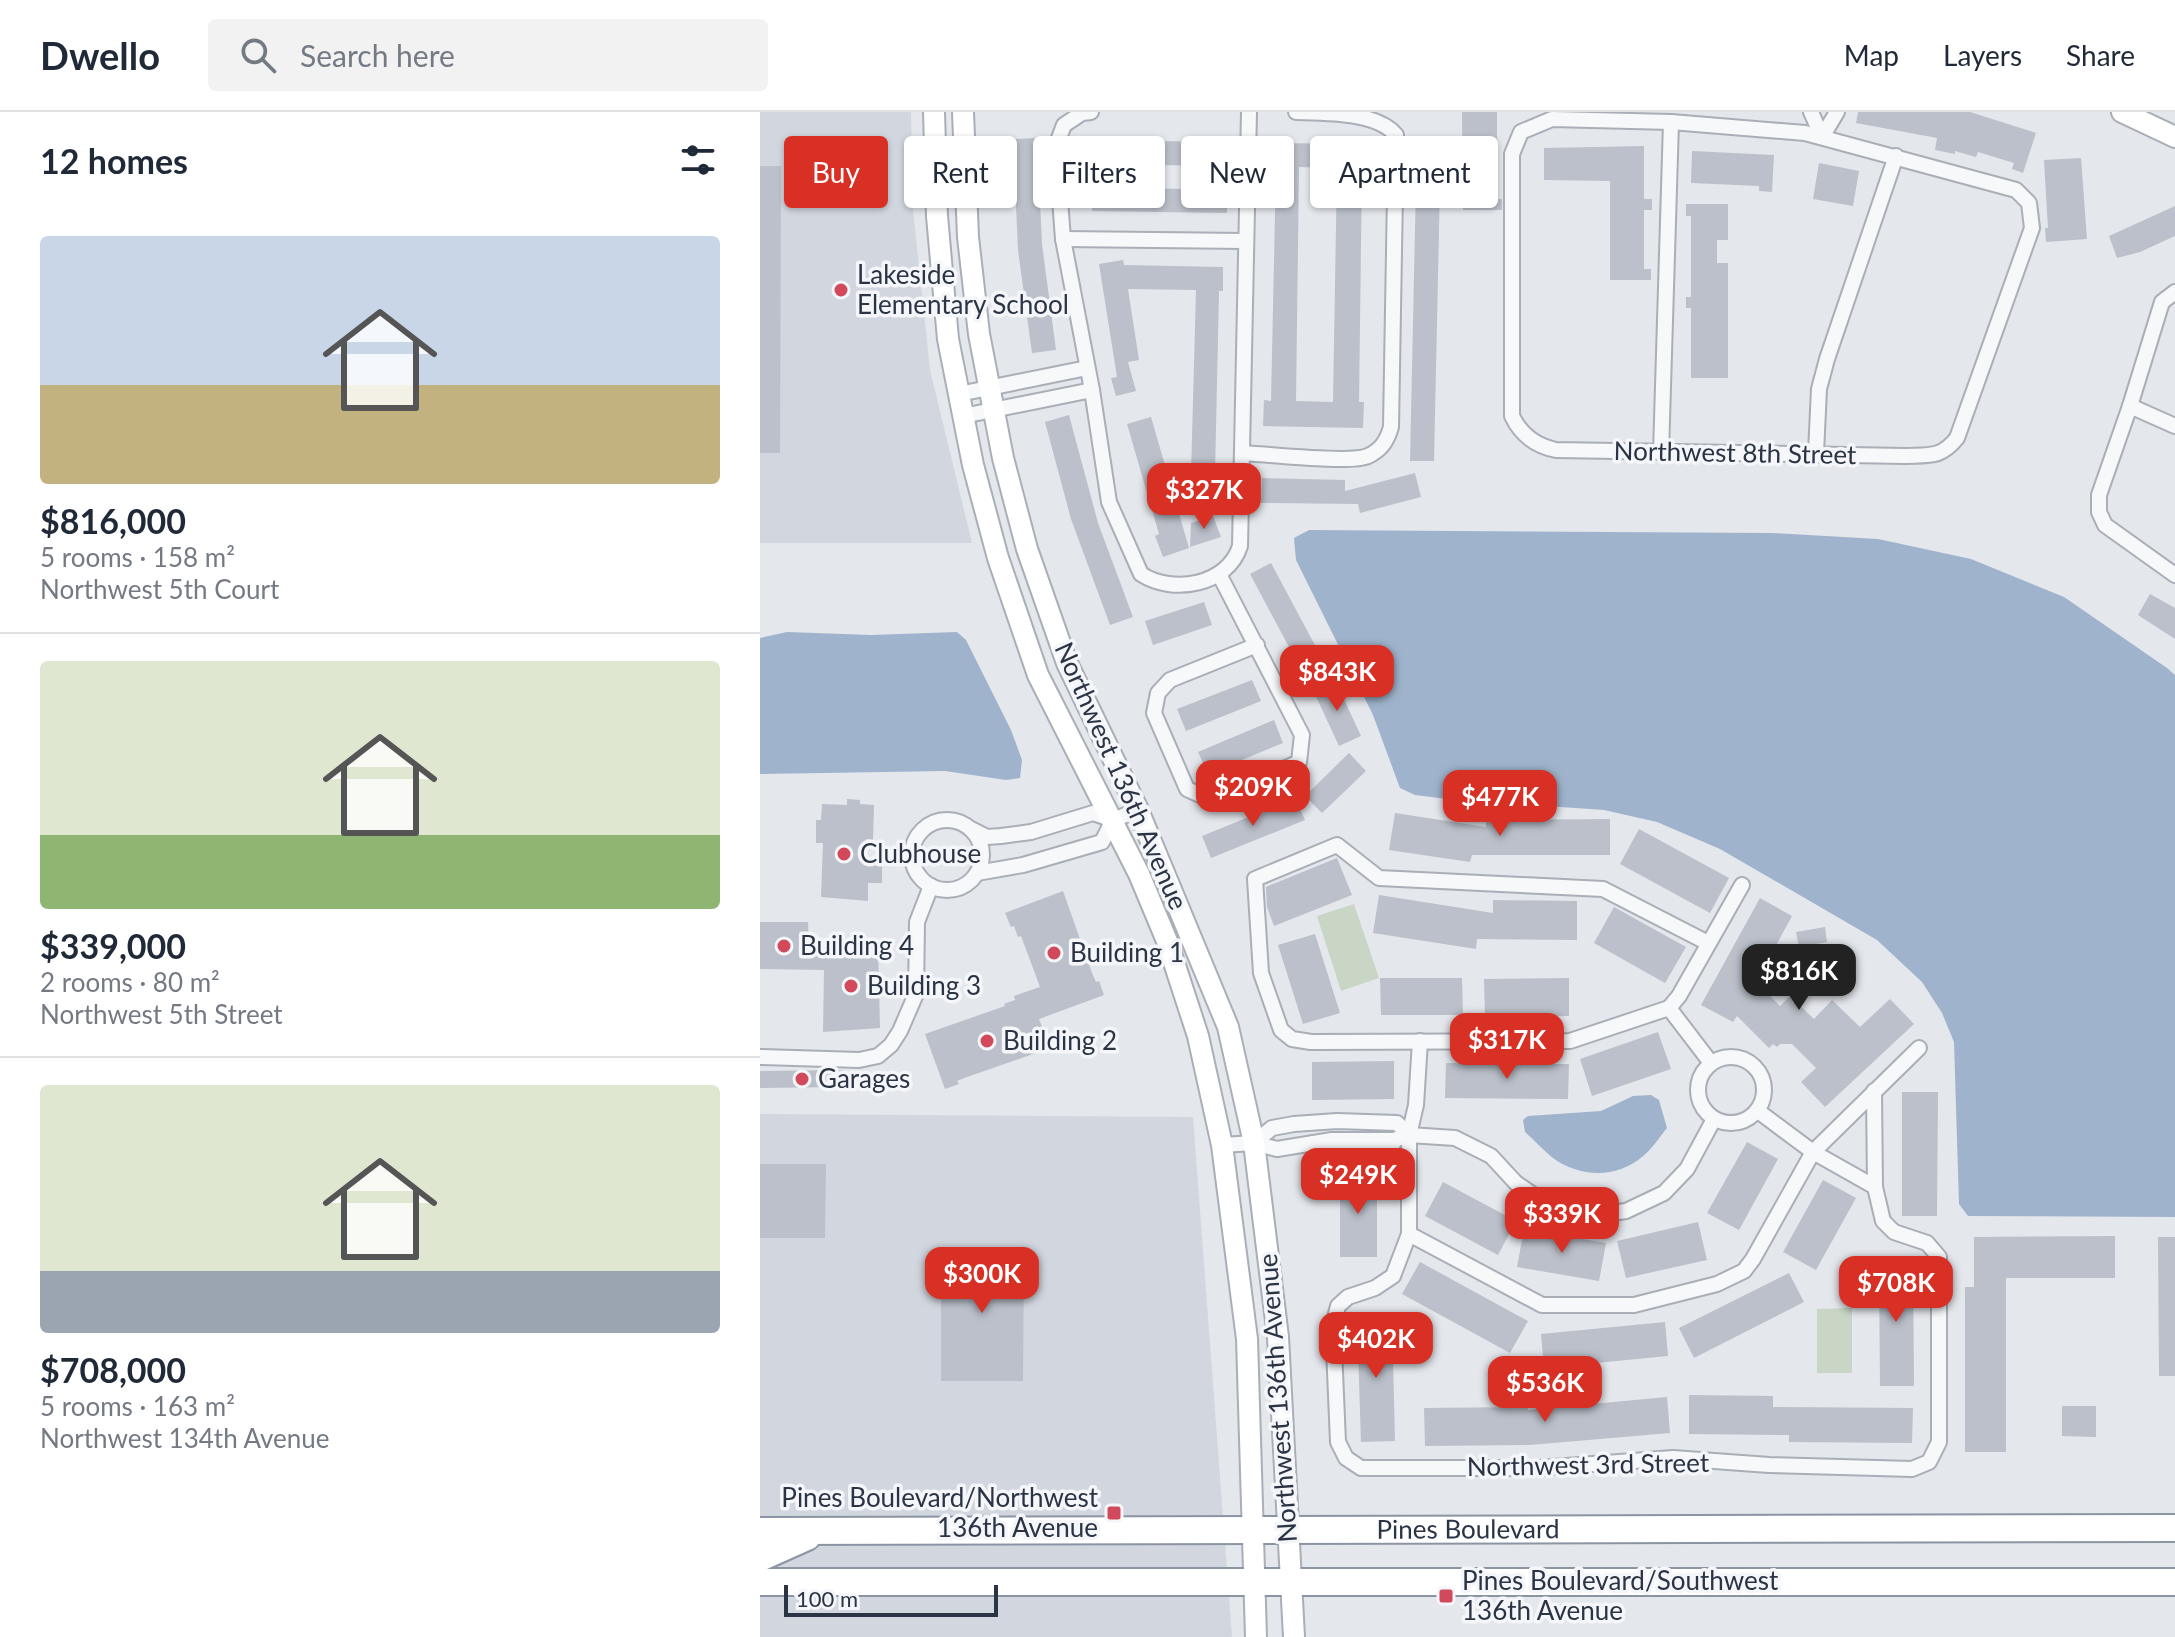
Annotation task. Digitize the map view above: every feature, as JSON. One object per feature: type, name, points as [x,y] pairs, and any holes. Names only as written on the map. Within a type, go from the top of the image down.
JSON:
[{"type":"highway","name":"Pines Boulevard","points":[[760,1531],[2175,1528]]},
{"type":"highway","points":[[760,1558],[822,1531]]},
{"type":"highway","name":"Pines Boulevard","points":[[760,1582],[2175,1582]]},
{"type":"street","name":"Northwest 136th Avenue","points":[[934,112],[937,216],[948,339],[973,465],[998,558],[1038,675],[1113,820],[1167,941],[1198,1036],[1222,1145],[1247,1339],[1256,1637]]},
{"type":"street","name":"Northwest 136th Avenue","points":[[963,112],[972,287],[993,411],[1027,549],[1067,663],[1138,810],[1228,1027],[1254,1143],[1278,1337],[1294,1637]]},
{"type":"street","points":[[1091,112],[1082,113],[1064,125],[1056,146],[1063,239],[1092,390],[1109,502],[1141,574],[1167,586],[1178,586],[1219,574],[1230,567],[1240,546],[1249,112]]},
{"type":"street","points":[[1242,453],[1357,459],[1380,448],[1388,439],[1391,427],[1396,135],[1390,125],[1368,115],[1296,112]]},
{"type":"street","points":[[1811,112],[1822,137]]},
{"type":"street","points":[[1822,137],[1837,112]]},
{"type":"street","points":[[2122,112],[2175,137]]},
{"type":"street","name":"Northwest 8th Street","points":[[1671,122],[1552,119],[1521,132],[1512,154],[1512,416],[1525,436],[1544,448],[1661,453],[1934,455],[1947,450],[1957,438],[2032,228],[2029,203],[2016,190],[1896,156]]},
{"type":"street","points":[[1661,453],[1671,122],[1805,133],[1896,156],[1827,359],[1819,389],[1816,453]]},
{"type":"street","points":[[1063,239],[1246,241]]},
{"type":"street","points":[[2175,292],[2162,302],[2099,495],[2099,512],[2105,525],[2175,575]]},
{"type":"street","points":[[959,394],[1087,368]]},
{"type":"street","points":[[963,416],[1092,390]]},
{"type":"street","points":[[2130,406],[2175,426]]},
{"type":"street","points":[[1219,574],[1257,645],[1302,735],[1299,762],[1223,797],[1207,798],[1187,789],[1154,713],[1158,693],[1170,680],[1257,645]]},
{"type":"street","points":[[967,826],[980,844],[982,856],[977,873],[966,885],[955,889],[943,890],[931,886],[915,871],[912,860],[917,838],[924,829],[945,820],[956,821],[967,826],[987,837],[1031,832],[1093,813],[1113,820],[1138,810]]},
{"type":"street","points":[[977,873],[1085,849],[1102,842],[1113,820]]},
{"type":"street","points":[[1708,943],[1603,889],[1379,878],[1337,845],[1255,879],[1261,973],[1281,1030],[1292,1039],[1311,1042],[1570,1041],[1669,1008],[1679,996],[1742,885]]},
{"type":"street","points":[[760,1057],[859,1060],[878,1056],[891,1045],[916,994],[917,922],[931,886]]},
{"type":"street","points":[[1669,1008],[1711,1063]]},
{"type":"street","points":[[1313,1143],[1319,1150],[1346,1153],[1386,1151],[1401,1138],[1416,1105],[1420,1041]]},
{"type":"street","points":[[1254,1143],[1272,1128],[1318,1121],[1397,1123],[1409,1234],[1542,1305],[1634,1305],[1717,1284],[1744,1271],[1813,1152],[1919,1048]]},
{"type":"street","points":[[1731,1056],[1752,1063],[1764,1080],[1763,1101],[1758,1111],[1733,1123],[1714,1119],[1700,1102],[1698,1092],[1699,1081],[1711,1063],[1731,1056]]},
{"type":"street","points":[[1874,1091],[1875,1187]]},
{"type":"street","points":[[1758,1111],[1813,1152],[1875,1187]]},
{"type":"street","points":[[1222,1145],[1254,1143],[1277,1149],[1363,1139],[1455,1138],[1491,1156],[1516,1183],[1549,1206],[1590,1216],[1626,1211],[1664,1193],[1687,1169],[1714,1119]]},
{"type":"street","points":[[1362,1121],[1363,1139]]},
{"type":"street","name":"Northwest 3rd Street","points":[[1409,1234],[1393,1276],[1375,1288],[1348,1297],[1338,1306],[1333,1325],[1338,1442],[1346,1458],[1361,1468],[1539,1468],[1673,1458],[1769,1465],[1912,1469],[1929,1462],[1939,1442],[1939,1257],[1927,1243],[1894,1232],[1883,1221],[1875,1187]]},
{"type":"shaded area","name":"Lakeside Elementary School","points":[[760,112],[911,112],[911,136],[904,136],[904,208],[913,208],[930,370],[972,543],[760,543]]},
{"type":"shaded area","points":[[760,1114],[1193,1117],[1232,1637],[760,1637]]},
{"type":"green space","points":[[1354,904],[1379,978],[1341,991],[1317,916]]},
{"type":"green space","points":[[1852,1308],[1852,1373],[1817,1373],[1817,1309]]},
{"type":"water","points":[[1309,530],[1773,533],[1878,539],[1971,559],[2064,597],[2167,668],[2175,675],[2175,1217],[1968,1216],[1959,1204],[1954,1042],[1942,1013],[1922,982],[1877,940],[1720,849],[1657,822],[1604,810],[1447,799],[1415,795],[1400,788],[1373,715],[1296,560],[1294,538]]},
{"type":"water","points":[[787,632],[871,635],[957,632],[966,640],[1011,730],[1022,760],[1020,778],[1006,780],[945,771],[760,774],[760,638]]},
{"type":"water","points":[[1815,957],[1821,957],[1832,967],[1843,967],[1842,991],[1816,992],[1817,977],[1808,969]]},
{"type":"water","points":[[1651,1095],[1659,1100],[1667,1128],[1645,1154],[1621,1169],[1598,1173],[1574,1169],[1553,1158],[1525,1132],[1523,1120],[1528,1116],[1601,1111],[1633,1096]]},
{"type":"building","points":[[1462,112],[1497,112],[1497,136],[1462,136]]},
{"type":"building","points":[[1858,112],[1970,112],[2036,133],[2023,173],[2012,169],[2014,163],[1978,152],[1976,157],[1935,150],[1937,138],[1856,123]]},
{"type":"building","points":[[1033,138],[1033,208],[1040,208],[1056,350],[1032,353],[1018,250],[1017,139]]},
{"type":"building","points":[[1165,141],[1181,141],[1181,165],[1165,165]]},
{"type":"building","points":[[1294,143],[1310,143],[1310,167],[1299,167],[1296,401],[1333,402],[1336,208],[1361,208],[1359,402],[1364,402],[1363,428],[1263,426],[1264,400],[1271,401],[1275,208],[1294,208]]},
{"type":"building","points":[[1644,146],[1644,199],[1652,199],[1652,210],[1644,210],[1644,269],[1651,269],[1651,280],[1610,280],[1610,181],[1544,180],[1544,148]]},
{"type":"building","points":[[1692,151],[1774,155],[1772,192],[1759,191],[1759,186],[1691,183]]},
{"type":"building","points":[[2081,158],[2087,239],[2046,242],[2044,160]]},
{"type":"building","points":[[1819,163],[1859,171],[1853,206],[1813,199]]},
{"type":"building","points":[[760,166],[781,166],[780,453],[760,453]]},
{"type":"building","points":[[1165,189],[1181,189],[1181,208],[1227,208],[1227,213],[1092,211],[1092,208],[1165,208]]},
{"type":"building","points":[[1498,199],[1502,199],[1502,210],[1463,210],[1498,208]]},
{"type":"building","points":[[1686,204],[1728,204],[1728,240],[1717,240],[1717,263],[1728,263],[1728,378],[1691,378],[1691,308],[1686,308],[1686,297],[1691,297],[1691,216],[1686,216]]},
{"type":"building","points":[[2175,206],[2175,236],[2140,252],[2117,258],[2109,236]]},
{"type":"building","points":[[1415,208],[1439,208],[1434,461],[1410,461]]},
{"type":"building","points":[[1123,260],[1124,265],[1223,267],[1223,291],[1219,291],[1215,474],[1191,474],[1196,290],[1128,289],[1139,360],[1128,362],[1136,391],[1116,396],[1111,378],[1117,377],[1099,264]]},
{"type":"building","points":[[1069,415],[1098,523],[1133,617],[1110,625],[1071,519],[1045,422]]},
{"type":"building","points":[[1151,417],[1189,548],[1163,557],[1127,424]]},
{"type":"building","points":[[1415,473],[1421,497],[1360,513],[1358,504],[1261,503],[1262,478],[1345,480],[1345,491]]},
{"type":"building","points":[[1213,516],[1221,537],[1190,547],[1191,523]]},
{"type":"building","points":[[1271,563],[1318,651],[1297,662],[1250,574]]},
{"type":"building","points":[[2150,594],[2175,608],[2175,639],[2138,615]]},
{"type":"building","points":[[1204,602],[1212,625],[1153,645],[1145,621]]},
{"type":"building","points":[[1252,680],[1261,701],[1186,731],[1177,709]]},
{"type":"building","points":[[1335,680],[1361,736],[1339,746],[1313,690]]},
{"type":"building","points":[[1274,720],[1283,743],[1208,774],[1198,752]]},
{"type":"building","points":[[1349,753],[1366,771],[1322,813],[1305,796]]},
{"type":"building","points":[[1295,798],[1305,820],[1211,858],[1202,836]]},
{"type":"building","name":"Clubhouse","points":[[847,799],[874,805],[873,840],[866,839],[866,864],[882,865],[882,883],[868,883],[868,901],[821,897],[823,843],[816,843],[816,820],[821,820],[822,804],[847,805]]},
{"type":"building","points":[[1395,813],[1486,827],[1486,820],[1610,819],[1610,855],[1472,855],[1470,862],[1389,850]]},
{"type":"building","points":[[1639,829],[1729,878],[1710,913],[1620,864]]},
{"type":"building","points":[[1337,858],[1352,895],[1274,926],[1267,907],[1266,887]]},
{"type":"building","points":[[1063,891],[1092,973],[1104,995],[1039,1019],[1050,1048],[967,1077],[945,1089],[925,1034],[1005,1006],[1015,1000],[1014,996],[1040,987],[1021,936],[1018,937],[1014,926],[1011,927],[1005,913]]},
{"type":"building","points":[[1379,895],[1493,913],[1493,900],[1577,901],[1577,940],[1477,939],[1476,949],[1373,933]]},
{"type":"building","points":[[1760,898],[1792,916],[1756,982],[1780,1006],[1790,996],[1814,1019],[1832,1000],[1860,1027],[1890,999],[1914,1024],[1825,1107],[1801,1082],[1816,1068],[1792,1044],[1777,1047],[1773,1044],[1769,1048],[1737,1016],[1733,1022],[1701,1005]]},
{"type":"building","points":[[1614,907],[1686,947],[1665,983],[1594,943]]},
{"type":"building","name":"Building 3","points":[[760,922],[808,922],[809,945],[878,943],[880,1028],[823,1032],[824,970],[760,969]]},
{"type":"building","points":[[1825,927],[1827,942],[1799,947],[1796,932]]},
{"type":"building","points":[[1315,934],[1340,1013],[1303,1024],[1278,945]]},
{"type":"building","points":[[1380,978],[1462,978],[1463,1015],[1381,1015]]},
{"type":"building","points":[[1569,978],[1569,1016],[1485,1017],[1484,979]]},
{"type":"building","points":[[1658,1032],[1671,1069],[1592,1096],[1580,1059]]},
{"type":"building","points":[[1394,1061],[1394,1099],[1312,1100],[1312,1062]]},
{"type":"building","points":[[1446,1063],[1569,1064],[1568,1099],[1445,1098]]},
{"type":"building","name":"Garages","points":[[844,1070],[844,1087],[760,1088],[760,1071]]},
{"type":"building","points":[[1902,1092],[1938,1092],[1937,1216],[1902,1216]]},
{"type":"building","points":[[1747,1142],[1778,1159],[1739,1230],[1707,1213]]},
{"type":"building","points":[[760,1164],[826,1164],[825,1238],[760,1238]]},
{"type":"building","points":[[1340,1174],[1377,1174],[1377,1257],[1340,1257]]},
{"type":"building","points":[[1823,1180],[1856,1198],[1816,1270],[1783,1252]]},
{"type":"building","points":[[1443,1182],[1516,1221],[1498,1255],[1425,1216]]},
{"type":"building","points":[[1698,1222],[1707,1260],[1626,1278],[1617,1241]]},
{"type":"building","points":[[1524,1229],[1606,1243],[1599,1281],[1517,1267]]},
{"type":"building","points":[[2115,1236],[2115,1278],[2006,1278],[2006,1452],[1965,1452],[1965,1287],[1974,1287],[1974,1237]]},
{"type":"building","points":[[2158,1237],[2175,1237],[2175,1376],[2159,1376]]},
{"type":"building","points":[[941,1250],[1024,1250],[1023,1381],[941,1381]]},
{"type":"building","points":[[1420,1262],[1528,1321],[1510,1353],[1402,1294]]},
{"type":"building","points":[[1879,1263],[1913,1263],[1914,1386],[1880,1386]]},
{"type":"building","points":[[1789,1273],[1804,1302],[1694,1358],[1679,1328]]},
{"type":"building","points":[[1392,1318],[1395,1441],[1361,1442],[1357,1319]]},
{"type":"building","points":[[1665,1322],[1668,1356],[1544,1368],[1541,1334]]},
{"type":"building","points":[[1689,1395],[1773,1396],[1773,1407],[1913,1408],[1912,1443],[1789,1442],[1789,1435],[1689,1434]]},
{"type":"building","points":[[1667,1397],[1670,1433],[1530,1445],[1425,1446],[1424,1408],[1528,1407],[1528,1410]]},
{"type":"building","points":[[2062,1406],[2096,1406],[2096,1437],[2062,1436]]},
{"type":"place","name":"Lakeside Elementary School","points":[[841,290]]},
{"type":"place","name":"Clubhouse","points":[[844,854]]},
{"type":"place","name":"Building 4","points":[[784,946]]},
{"type":"place","name":"Building 1","points":[[1054,953]]},
{"type":"place","name":"Building 3","points":[[851,986]]},
{"type":"place","name":"Building 2","points":[[987,1041]]},
{"type":"place","name":"Garages","points":[[802,1079]]},
{"type":"place","name":"Pines Boulevard/Northwest 136th Avenue","points":[[1114,1513]]},
{"type":"place","name":"Pines Boulevard/Southwest 136th Avenue","points":[[1446,1596]]}]
